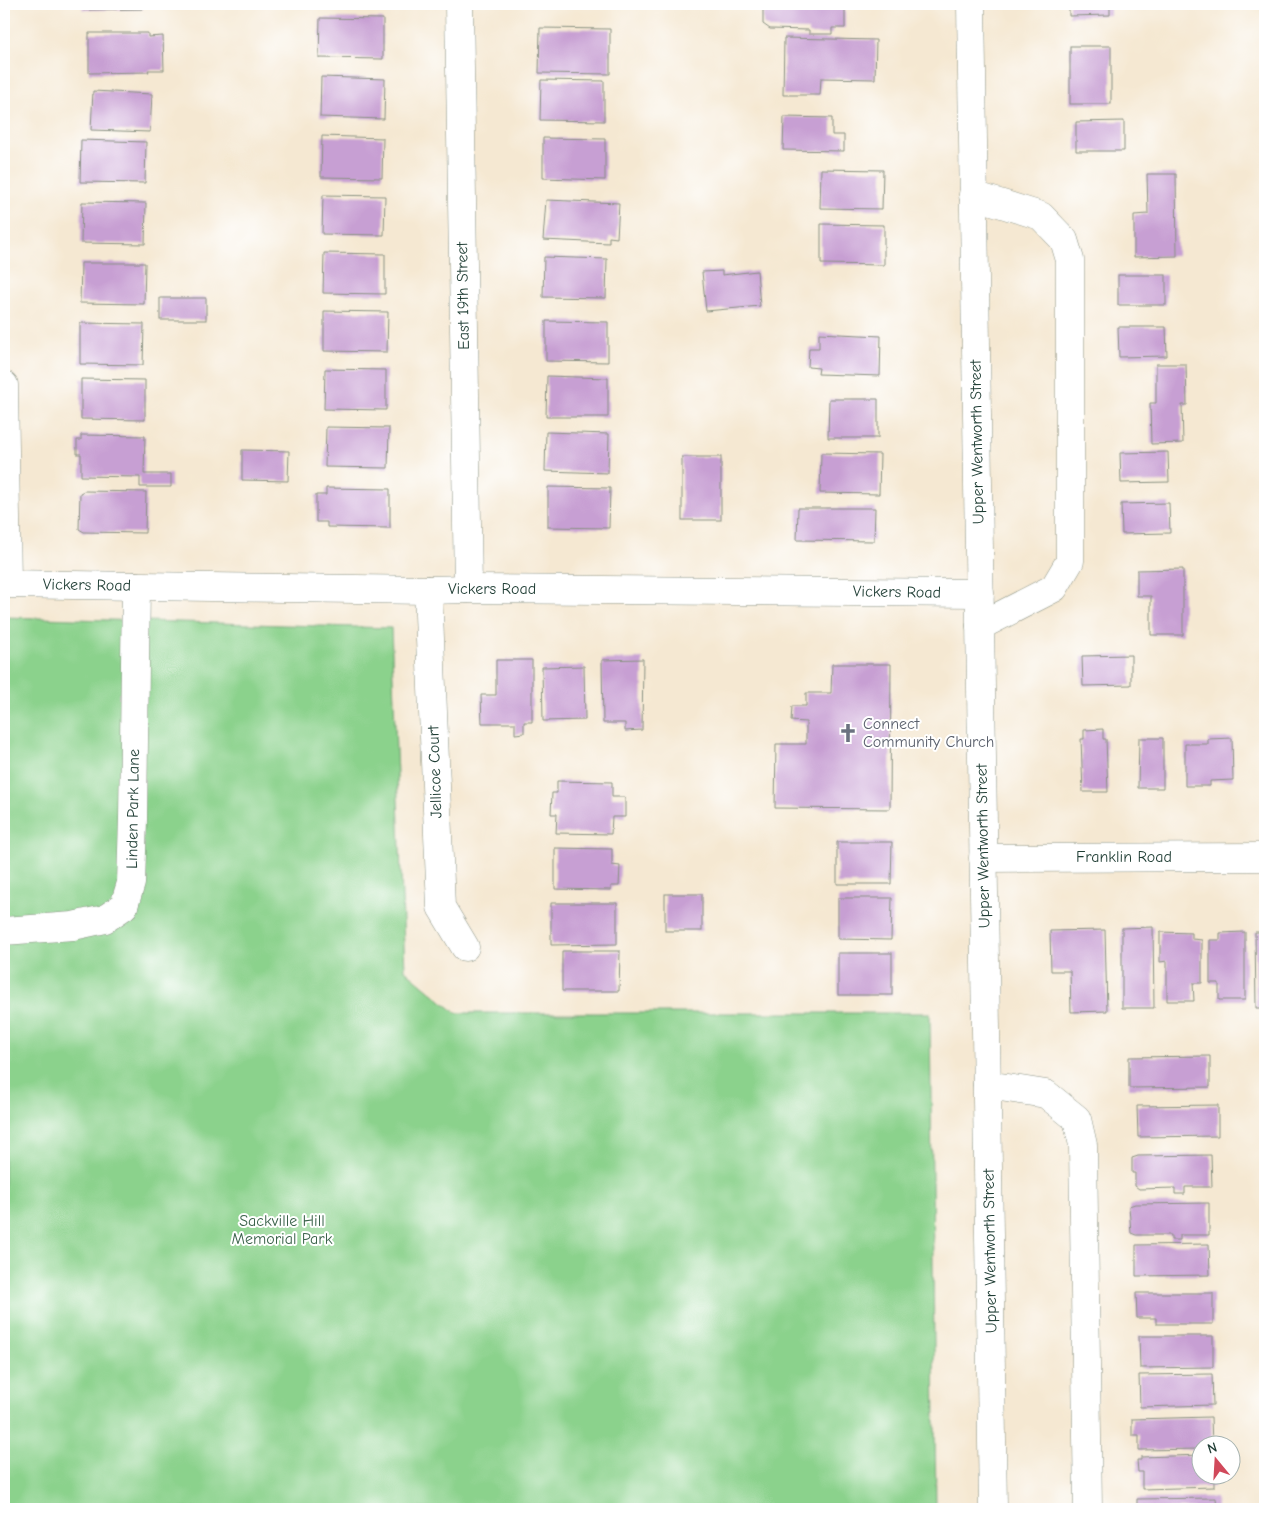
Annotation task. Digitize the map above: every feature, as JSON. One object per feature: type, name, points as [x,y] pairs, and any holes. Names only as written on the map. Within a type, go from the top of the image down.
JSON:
[{"type":"street","name":"East 19th Street","points":[[459,4],[468,589]]},
{"type":"street","name":"Upper Wentworth Street","points":[[971,4],[993,1509]]},
{"type":"street","points":[[973,195],[1041,216],[1064,240],[1070,260],[1070,561],[1054,588],[980,626]]},
{"type":"street","points":[[4,385],[5,584]]},
{"type":"street","name":"Vickers Road","points":[[5,584],[428,590],[980,593]]},
{"type":"street","name":"Linden Park Lane","points":[[4,931],[89,923],[104,919],[124,906],[131,883],[132,865],[136,586]]},
{"type":"street","name":"Jellicoe Court","points":[[428,590],[441,907],[465,946]]},
{"type":"street","name":"Franklin Road","points":[[983,858],[1265,857]]},
{"type":"street","points":[[987,1085],[1046,1094],[1077,1118],[1083,1145],[1088,1509]]},
{"type":"green space","name":"Sackville Hill Memorial Park","points":[[4,617],[391,628],[405,970],[456,1013],[930,1013],[936,1509],[4,1509]]},
{"type":"building","points":[[82,4],[143,4],[143,9],[83,10]]},
{"type":"building","points":[[763,4],[845,4],[845,28],[832,28],[832,34],[809,34],[809,30],[770,29],[763,24]]},
{"type":"building","points":[[1069,4],[1110,4],[1110,15],[1069,16]]},
{"type":"building","points":[[320,18],[383,19],[383,59],[319,58]]},
{"type":"building","points":[[540,28],[610,29],[610,74],[539,73]]},
{"type":"building","points":[[89,33],[148,33],[148,37],[163,36],[164,70],[89,73]]},
{"type":"building","points":[[784,38],[876,40],[875,79],[821,78],[820,95],[783,95]]},
{"type":"building","points":[[1070,46],[1111,46],[1111,104],[1070,104]]},
{"type":"building","points":[[321,77],[385,79],[384,119],[320,117]]},
{"type":"building","points":[[541,80],[604,81],[604,121],[540,120]]},
{"type":"building","points":[[93,91],[152,94],[150,132],[91,130]]},
{"type":"building","points":[[784,117],[832,118],[832,135],[844,135],[844,151],[783,150]]},
{"type":"building","points":[[1124,121],[1124,151],[1076,151],[1076,122]]},
{"type":"building","points":[[322,136],[383,138],[382,178],[321,177]]},
{"type":"building","points":[[543,138],[605,139],[605,180],[543,178]]},
{"type":"building","points":[[81,140],[146,142],[145,183],[80,182]]},
{"type":"building","points":[[821,169],[883,170],[882,209],[820,208]]},
{"type":"building","points":[[1147,174],[1176,174],[1177,256],[1134,257],[1134,215],[1148,214]]},
{"type":"building","points":[[323,195],[385,196],[384,235],[322,234]]},
{"type":"building","points":[[546,200],[619,203],[617,238],[609,237],[609,243],[543,240]]},
{"type":"building","points":[[82,202],[146,203],[145,244],[81,243]]},
{"type":"building","points":[[821,224],[884,225],[884,265],[821,264]]},
{"type":"building","points":[[324,253],[385,254],[385,294],[323,293]]},
{"type":"building","points":[[544,257],[607,259],[606,298],[543,297]]},
{"type":"building","points":[[81,263],[145,263],[144,304],[80,303]]},
{"type":"building","points":[[722,271],[722,275],[757,271],[760,306],[706,311],[702,272]]},
{"type":"building","points":[[1118,275],[1166,275],[1166,305],[1118,305]]},
{"type":"building","points":[[160,298],[206,298],[206,320],[160,320]]},
{"type":"building","points":[[324,311],[388,312],[387,352],[324,351]]},
{"type":"building","points":[[546,321],[608,322],[608,362],[546,361]]},
{"type":"building","points":[[80,323],[144,324],[143,365],[80,364]]},
{"type":"building","points":[[1118,327],[1166,327],[1167,356],[1119,357]]},
{"type":"building","points":[[819,333],[881,336],[880,376],[818,374],[819,368],[808,367],[809,348],[819,348]]},
{"type":"building","points":[[1156,364],[1186,364],[1187,405],[1182,405],[1183,443],[1151,444],[1150,403],[1156,403]]},
{"type":"building","points":[[325,369],[386,370],[386,410],[324,409]]},
{"type":"building","points":[[547,376],[608,378],[608,417],[546,417]]},
{"type":"building","points":[[81,379],[145,380],[145,420],[81,419]]},
{"type":"building","points":[[829,399],[878,399],[878,438],[828,438]]},
{"type":"building","points":[[326,427],[389,428],[388,468],[325,467]]},
{"type":"building","points":[[546,432],[609,434],[608,473],[545,471]]},
{"type":"building","points":[[81,435],[145,436],[144,474],[171,474],[171,487],[140,487],[140,477],[81,476],[81,454],[77,454],[77,440],[81,440]]},
{"type":"building","points":[[242,450],[289,451],[288,481],[242,480]]},
{"type":"building","points":[[1168,452],[1169,482],[1121,483],[1120,453]]},
{"type":"building","points":[[821,453],[880,454],[879,494],[820,493]]},
{"type":"building","points":[[682,457],[721,457],[721,520],[682,520]]},
{"type":"building","points":[[548,487],[610,488],[609,528],[548,527]]},
{"type":"building","points":[[326,488],[390,489],[390,528],[327,527],[327,522],[316,522],[316,495],[326,495]]},
{"type":"building","points":[[84,491],[146,492],[145,533],[84,532],[79,529],[80,493]]},
{"type":"building","points":[[1169,503],[1170,533],[1122,534],[1121,504]]},
{"type":"building","points":[[798,508],[875,508],[874,541],[797,540]]},
{"type":"building","points":[[1183,569],[1183,635],[1151,635],[1151,596],[1137,596],[1137,570]]},
{"type":"building","points":[[1131,655],[1131,685],[1083,686],[1082,656]]},
{"type":"building","points":[[643,659],[642,730],[625,731],[625,723],[603,723],[602,660]]},
{"type":"building","points":[[496,660],[532,660],[532,722],[524,722],[524,733],[515,734],[515,723],[482,723],[481,695],[496,695]]},
{"type":"building","name":"Connect Community Church","points":[[832,664],[891,664],[890,809],[775,808],[776,744],[806,744],[806,722],[791,721],[792,706],[806,706],[806,693],[831,693]]},
{"type":"building","points":[[584,666],[585,720],[543,721],[542,667]]},
{"type":"building","points":[[1103,729],[1103,739],[1106,739],[1108,792],[1083,792],[1081,739],[1084,739],[1084,730]]},
{"type":"building","points":[[1139,738],[1163,738],[1163,788],[1138,788]]},
{"type":"building","points":[[1232,738],[1233,780],[1210,781],[1210,786],[1185,786],[1185,744],[1208,744],[1208,739]]},
{"type":"building","points":[[557,781],[612,782],[612,797],[625,797],[625,817],[612,817],[611,834],[556,833],[557,814],[551,814],[552,793],[557,793]]},
{"type":"building","points":[[837,842],[892,842],[891,884],[837,884]]},
{"type":"building","points":[[555,848],[612,849],[612,865],[620,866],[619,886],[611,886],[611,890],[555,889]]},
{"type":"building","points":[[665,894],[702,894],[702,931],[665,931]]},
{"type":"building","points":[[838,898],[892,898],[891,940],[838,939]]},
{"type":"building","points":[[551,903],[617,903],[617,944],[551,945]]},
{"type":"building","points":[[1153,927],[1154,1008],[1122,1008],[1122,928]]},
{"type":"building","points":[[1105,930],[1107,1011],[1071,1012],[1070,971],[1051,971],[1050,931]]},
{"type":"building","points":[[1160,932],[1192,933],[1192,939],[1202,940],[1202,983],[1193,983],[1194,1001],[1167,1001],[1167,961],[1160,962]]},
{"type":"building","points":[[1245,932],[1245,1000],[1219,1000],[1219,983],[1210,983],[1210,940],[1220,940],[1220,933]]},
{"type":"building","points":[[1255,932],[1265,932],[1265,1008],[1256,1008]]},
{"type":"building","points":[[562,951],[620,951],[619,991],[562,991]]},
{"type":"building","points":[[838,953],[892,953],[892,995],[838,995]]},
{"type":"building","points":[[1210,1056],[1210,1087],[1129,1088],[1129,1057]]},
{"type":"building","points":[[1218,1105],[1218,1136],[1138,1137],[1137,1106]]},
{"type":"building","points":[[1211,1155],[1212,1187],[1185,1187],[1185,1194],[1175,1194],[1175,1188],[1139,1189],[1135,1186],[1135,1173],[1132,1173],[1132,1158],[1138,1156]]},
{"type":"building","points":[[1209,1203],[1209,1235],[1180,1235],[1180,1240],[1171,1240],[1171,1235],[1136,1235],[1131,1233],[1129,1206],[1135,1204]]},
{"type":"building","points":[[1209,1244],[1210,1275],[1136,1276],[1136,1245]]},
{"type":"building","points":[[1136,1293],[1213,1293],[1213,1324],[1156,1324],[1156,1318],[1137,1318]]},
{"type":"building","points":[[1139,1336],[1213,1336],[1213,1367],[1140,1368]]},
{"type":"building","points":[[1212,1374],[1213,1405],[1140,1407],[1139,1375]]},
{"type":"building","points":[[1211,1417],[1212,1436],[1192,1436],[1192,1449],[1139,1450],[1139,1435],[1132,1435],[1132,1419]]},
{"type":"building","points":[[1192,1455],[1192,1486],[1214,1487],[1142,1489],[1142,1472],[1138,1472],[1137,1460],[1141,1460],[1141,1457]]},
{"type":"building","points":[[1216,1498],[1217,1509],[1137,1509],[1137,1499]]},
{"type":"place","name":"Connect Community Church","points":[[848,733]]}]
